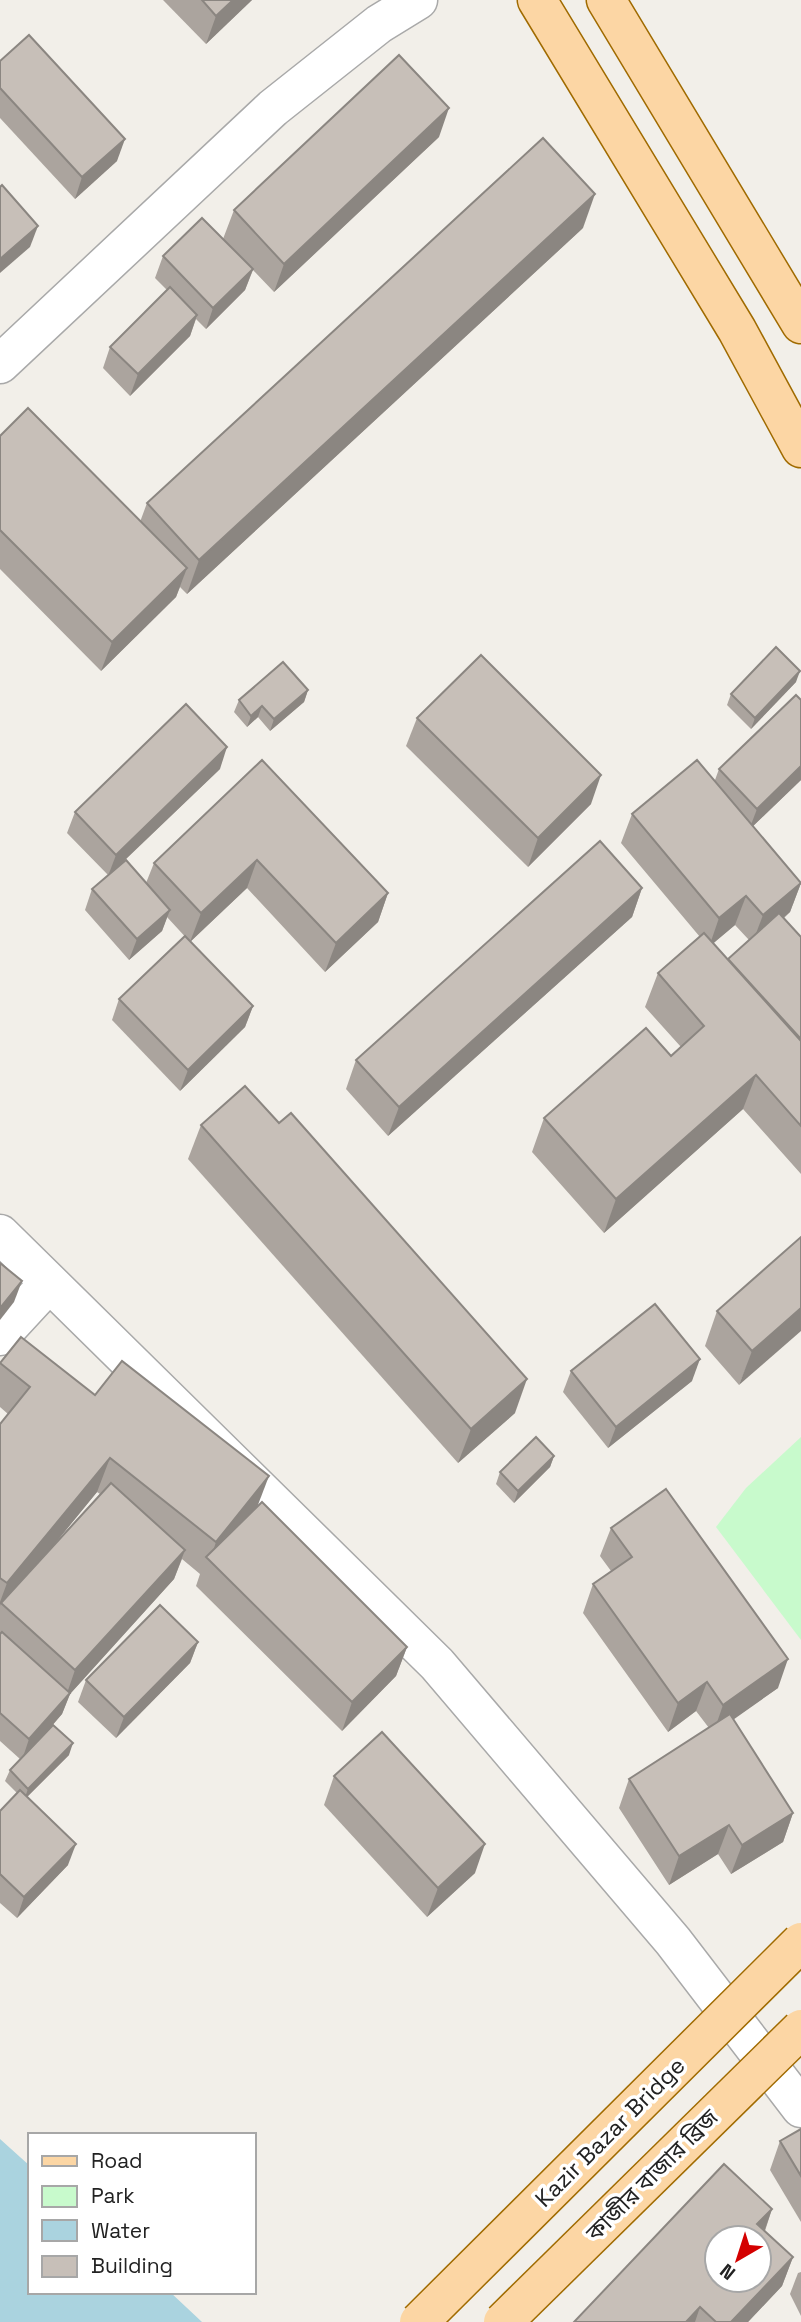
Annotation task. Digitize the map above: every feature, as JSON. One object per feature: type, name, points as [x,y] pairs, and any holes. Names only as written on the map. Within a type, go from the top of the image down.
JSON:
[{"type":"main road","points":[[537,0],[737,330],[801,448]]},
{"type":"main road","points":[[606,0],[801,324]]},
{"type":"main road","name":"Kazir Bazar Bridge","points":[[419,2322],[801,1942]]},
{"type":"main road","name":"কাজীর বাজার ব্রিজ","points":[[503,2322],[801,2029]]},
{"type":"street","points":[[0,364],[273,108],[379,24],[418,0]]},
{"type":"street","points":[[0,1234],[437,1664],[673,1941],[801,2108]]},
{"type":"street","points":[[0,1336],[49,1283]]},
{"type":"green space","points":[[801,1437],[801,1640],[716,1527],[746,1488]]},
{"type":"water","points":[[0,2139],[28,2164],[28,2294],[172,2294],[202,2322],[0,2322]]},
{"type":"building","points":[[202,0],[233,0],[216,16]]},
{"type":"building","points":[[29,35],[125,139],[82,177],[0,88],[0,61]]},
{"type":"building","points":[[399,55],[449,108],[284,264],[234,210]]},
{"type":"building","points":[[543,138],[595,194],[199,560],[147,503]]},
{"type":"building","points":[[2,185],[38,226],[0,259],[0,187]]},
{"type":"building","points":[[202,218],[253,269],[213,308],[163,256]]},
{"type":"building","points":[[170,287],[197,315],[138,374],[110,347]]},
{"type":"building","points":[[28,408],[187,568],[112,642],[0,530],[0,436]]},
{"type":"building","points":[[776,647],[800,671],[755,718],[731,694]]},
{"type":"building","points":[[481,655],[601,775],[538,838],[417,718]]},
{"type":"building","points":[[283,662],[308,690],[274,719],[262,706],[251,716],[239,700]]},
{"type":"building","points":[[796,695],[801,700],[801,766],[757,809],[719,769]]},
{"type":"building","points":[[186,704],[227,747],[116,855],[75,812]]},
{"type":"building","points":[[262,760],[388,893],[336,943],[257,860],[201,913],[154,863]]},
{"type":"building","points":[[697,760],[801,883],[763,915],[746,896],[719,918],[632,814]]},
{"type":"building","points":[[600,841],[642,888],[399,1107],[356,1060]]},
{"type":"building","points":[[126,860],[170,910],[137,939],[92,889]]},
{"type":"building","points":[[779,913],[801,937],[801,1039],[728,959]]},
{"type":"building","points":[[704,933],[801,1041],[801,1126],[756,1075],[616,1199],[544,1118],[646,1028],[671,1056],[704,1026],[658,973]]},
{"type":"building","points":[[185,936],[253,1006],[188,1070],[119,999]]},
{"type":"building","points":[[245,1086],[279,1123],[291,1113],[527,1379],[471,1429],[201,1125]]},
{"type":"building","points":[[801,1237],[801,1308],[752,1351],[717,1311]]},
{"type":"building","points":[[0,1263],[22,1281],[0,1308]]},
{"type":"building","points":[[655,1304],[700,1359],[616,1427],[571,1371]]},
{"type":"building","points":[[21,1337],[95,1395],[122,1361],[269,1476],[216,1542],[110,1458],[7,1583],[0,1578],[0,1424],[30,1387],[0,1363]]},
{"type":"building","points":[[536,1437],[554,1456],[518,1491],[500,1472]]},
{"type":"building","points":[[111,1483],[185,1550],[75,1670],[1,1603]]},
{"type":"building","points":[[666,1489],[788,1659],[723,1705],[707,1682],[678,1703],[593,1584],[632,1557],[611,1528]]},
{"type":"building","points":[[262,1502],[407,1647],[352,1702],[206,1557]]},
{"type":"building","points":[[160,1605],[198,1642],[124,1717],[86,1680]]},
{"type":"building","points":[[2,1632],[70,1693],[29,1739],[0,1713]]},
{"type":"building","points":[[730,1714],[793,1813],[742,1845],[729,1825],[679,1856],[629,1779]]},
{"type":"building","points":[[53,1725],[73,1743],[28,1789],[10,1770]]},
{"type":"building","points":[[382,1732],[485,1844],[438,1888],[334,1776]]},
{"type":"building","points":[[20,1790],[76,1844],[24,1897],[0,1874],[0,1811]]},
{"type":"building","points":[[801,2129],[801,2176],[780,2141]]},
{"type":"building","points":[[724,2164],[772,2209],[757,2224],[703,2224],[703,2294],[758,2294],[731,2322],[716,2322],[700,2307],[686,2322],[574,2322]]},
{"type":"building","points":[[773,2239],[793,2257],[773,2278]]}]
